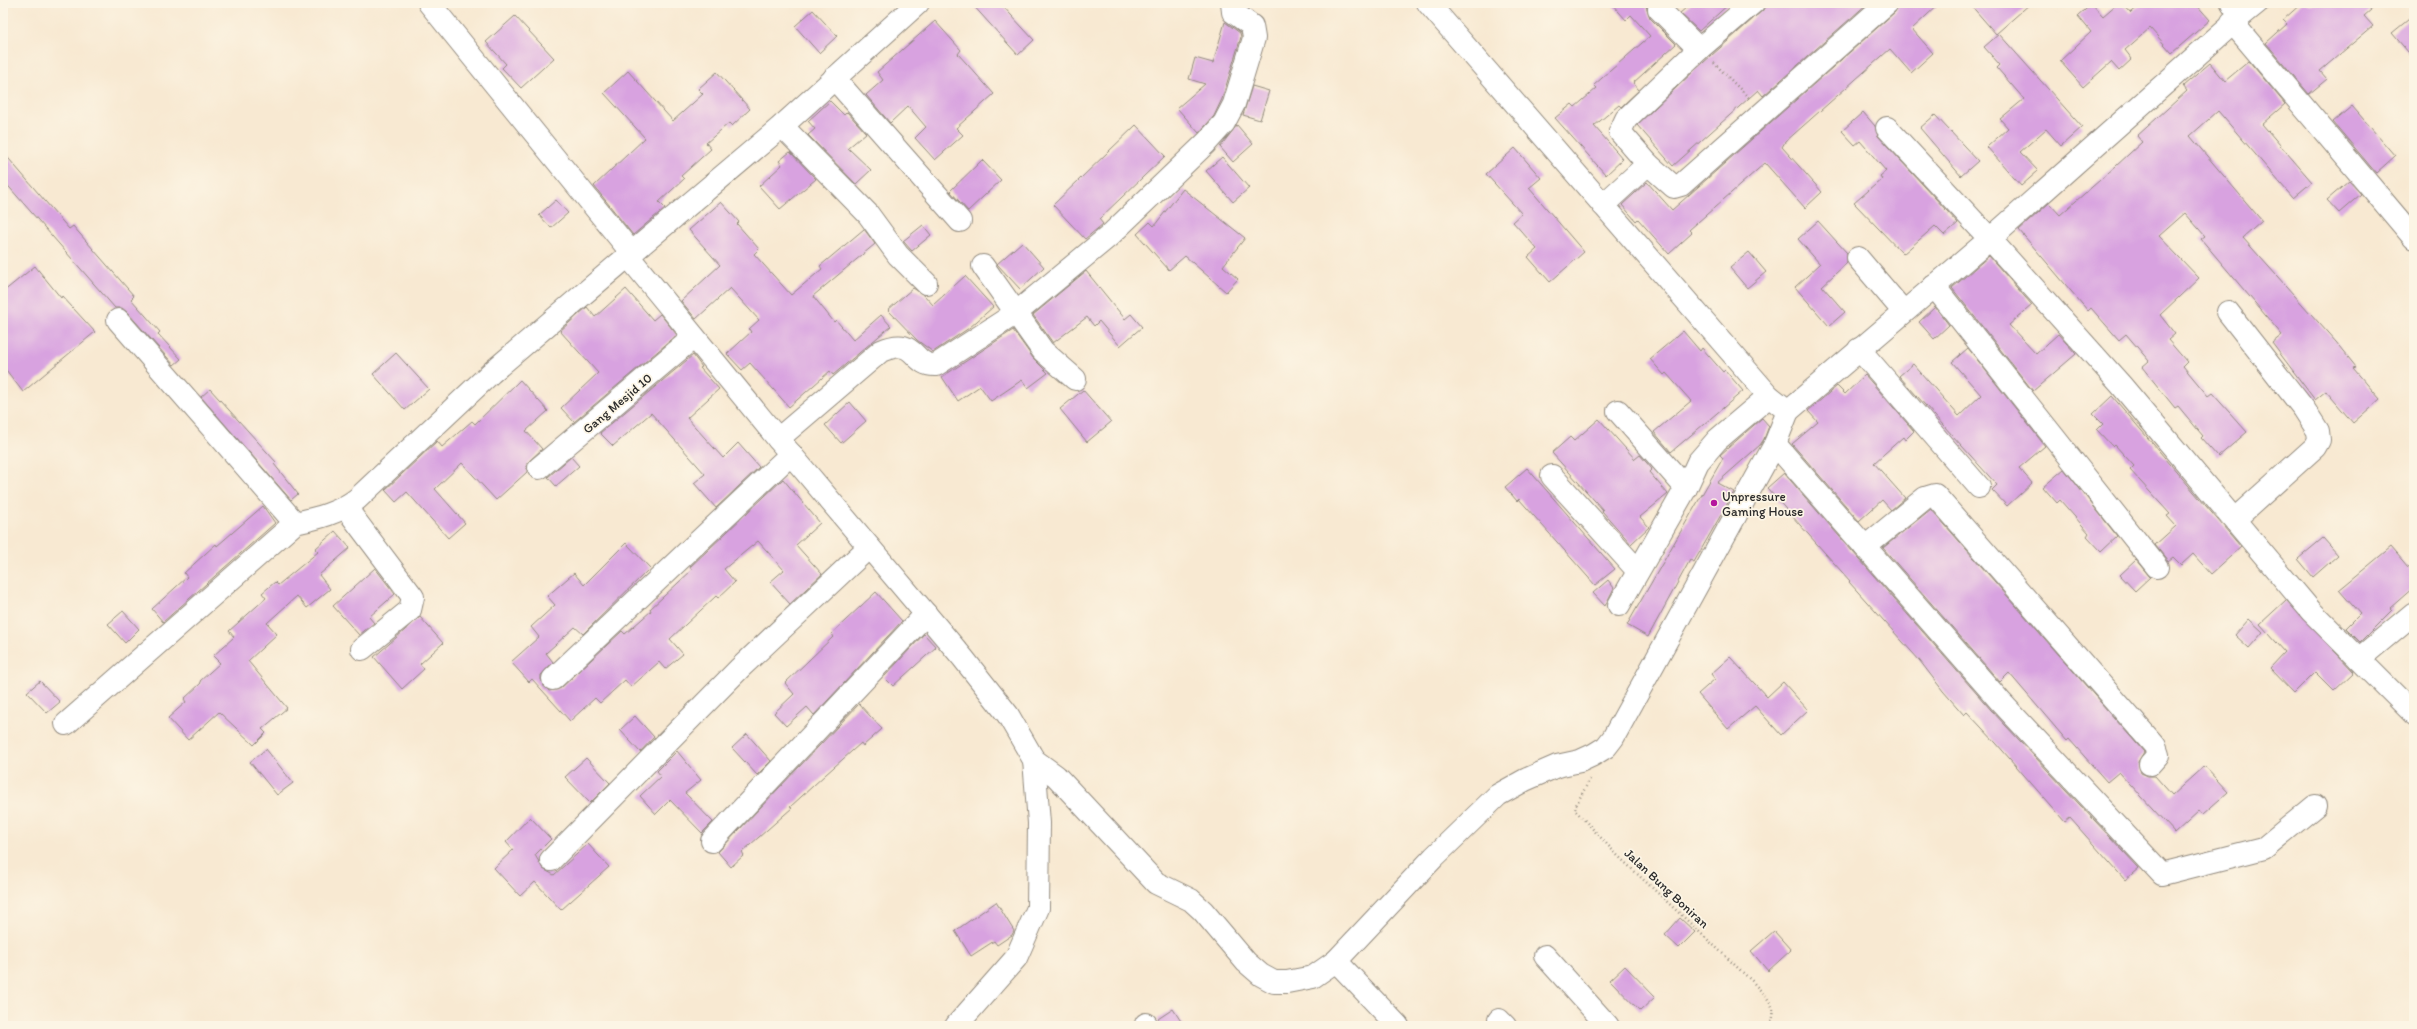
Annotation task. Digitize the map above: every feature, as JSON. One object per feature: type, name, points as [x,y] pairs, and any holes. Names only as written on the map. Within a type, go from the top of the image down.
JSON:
[{"type":"street","points":[[429,3],[630,254],[694,337],[784,447],[926,614],[1008,715],[1034,760],[1056,776],[1156,883],[1191,900],[1203,911],[1246,962],[1261,975],[1274,982],[1313,977],[1336,960],[1434,857],[1498,795],[1525,780],[1551,769],[1580,761],[1606,747],[1613,738],[1775,444],[1788,411],[1990,238],[2240,11],[2414,238]]},
{"type":"street","points":[[66,724],[295,522],[328,515],[346,508],[490,373],[782,126],[918,3]]},
{"type":"street","points":[[553,679],[881,350],[899,345],[914,352],[920,360],[928,365],[936,365],[1016,313],[1108,237],[1224,123],[1234,104],[1254,38],[1252,26],[1233,12],[1232,3]]},
{"type":"street","points":[[1428,3],[1769,396],[1788,411]]},
{"type":"street","points":[[1753,3],[1700,49],[1626,119],[1620,127],[1620,132],[1648,164],[1671,186],[1677,187],[1887,3]]},
{"type":"street","points":[[1659,9],[1700,49]]},
{"type":"street","points":[[834,78],[960,221]]},
{"type":"street","points":[[782,126],[864,210],[898,255],[926,283]]},
{"type":"street","points":[[1887,128],[1990,238],[2121,385],[2235,518],[2311,611],[2414,714]]},
{"type":"street","points":[[1603,205],[1648,164]]},
{"type":"street","points":[[1858,258],[1903,311]]},
{"type":"street","points":[[983,266],[1043,351],[1075,379]]},
{"type":"street","points":[[1934,286],[2157,567]]},
{"type":"street","points":[[2228,312],[2304,409],[2318,431],[2319,440],[2315,447],[2235,518]]},
{"type":"street","points":[[118,320],[295,522]]},
{"type":"street","name":"Gang Mesjid 10","points":[[539,468],[694,337]]},
{"type":"street","points":[[1859,349],[1979,487]]},
{"type":"street","points":[[1619,605],[1686,488],[1704,453],[1717,440],[1769,396]]},
{"type":"street","points":[[1618,411],[1686,488]]},
{"type":"street","points":[[1775,444],[2000,701],[2162,874],[2264,848],[2315,806]]},
{"type":"street","points":[[1552,476],[1638,571]]},
{"type":"street","points":[[1865,547],[1925,498],[1936,495],[2156,746],[2158,755],[2150,764]]},
{"type":"street","points":[[346,508],[413,597],[410,610],[362,649]]},
{"type":"street","points":[[551,860],[740,668],[869,547]]},
{"type":"street","points":[[2358,659],[2414,613]]},
{"type":"street","points":[[712,841],[926,614]]},
{"type":"street","points":[[956,1026],[1016,958],[1038,908],[1039,823],[1034,760]]},
{"type":"street","points":[[1545,956],[1608,1026]]},
{"type":"street","points":[[1336,960],[1398,1026]]},
{"type":"path","points":[[1700,49],[1763,112]]},
{"type":"path","name":"Jalan Bung Boniran","points":[[1593,755],[1593,774],[1575,807],[1576,811],[1617,855],[1752,981],[1771,1002],[1774,1011],[1773,1018],[1768,1026]]},
{"type":"building","points":[[971,3],[1000,3],[1034,40],[1018,55]]},
{"type":"building","points":[[1611,3],[1645,3],[1650,18],[1676,44],[1633,83],[1639,90],[1621,107],[1619,105],[1594,126],[1623,159],[1606,175],[1555,118],[1572,104],[1575,107],[1597,88],[1594,85],[1650,36],[1631,15],[1626,20]]},
{"type":"building","points":[[1692,3],[1730,3],[1699,31],[1680,13]]},
{"type":"building","points":[[1771,3],[1868,3],[1763,96],[1758,90],[1673,166],[1637,125],[1695,70]]},
{"type":"building","points":[[1899,3],[1940,3],[1912,29],[1933,53],[1911,73],[1890,49],[1785,142],[1782,147],[1822,192],[1805,208],[1765,163],[1689,230],[1692,233],[1669,254],[1638,219],[1636,221],[1622,205],[1647,182],[1672,210],[1895,12]]},
{"type":"building","points":[[1969,3],[2031,3],[1996,34]]},
{"type":"building","points":[[2118,3],[2122,3],[2131,13],[2142,3],[2195,3],[2210,20],[2172,53],[2150,28],[2125,50],[2132,59],[2119,71],[2111,62],[2083,87],[2060,61],[2091,32],[2078,16],[2092,4],[2103,16]]},
{"type":"building","points":[[2302,3],[2379,3],[2364,16],[2373,26],[2320,71],[2327,79],[2309,94],[2266,43],[2287,24],[2283,20]]},
{"type":"building","points":[[813,10],[837,36],[819,53],[795,26]]},
{"type":"building","points":[[2414,15],[2414,59],[2392,33]]},
{"type":"building","points":[[515,16],[554,58],[521,88],[502,68],[506,64],[486,42]]},
{"type":"building","points":[[935,21],[961,50],[958,54],[994,94],[956,128],[963,135],[935,160],[915,138],[926,127],[908,106],[890,123],[866,95],[883,80],[877,72]]},
{"type":"building","points":[[1225,22],[1240,33],[1241,37],[1222,99],[1214,116],[1199,133],[1177,108],[1205,84],[1189,79],[1195,58],[1213,63]]},
{"type":"building","points":[[1999,34],[2082,127],[2061,146],[2046,129],[2020,152],[2038,171],[2021,186],[1987,147],[2008,128],[2000,119],[2024,99],[1997,68],[2000,65],[1984,47]]},
{"type":"building","points":[[2249,61],[2285,104],[2262,124],[2312,182],[2293,198],[2218,111],[2190,136],[2262,221],[2243,238],[2336,342],[2356,367],[2353,368],[2380,399],[2353,423],[2326,391],[2315,400],[2272,343],[2282,335],[2201,239],[2205,236],[2185,213],[2159,236],[2199,278],[2160,315],[2175,334],[2168,340],[2187,362],[2183,366],[2208,396],[2212,393],[2247,432],[2218,457],[2201,438],[2203,436],[2178,406],[2175,408],[2142,367],[2149,361],[2126,334],[2119,340],[2091,308],[2088,311],[2019,230],[2049,203],[2060,215],[2142,142],[2137,136],[2187,91],[2183,86],[2210,63],[2225,81]]},
{"type":"building","points":[[628,71],[673,121],[703,94],[698,89],[717,72],[750,109],[732,126],[729,123],[706,143],[711,149],[681,176],[684,179],[659,202],[665,208],[633,235],[594,186],[645,138],[604,93]]},
{"type":"building","points":[[1252,86],[1269,91],[1260,120],[1243,115]]},
{"type":"building","points":[[830,101],[844,115],[847,112],[866,133],[848,148],[871,170],[856,184],[808,135],[815,129],[808,121]]},
{"type":"building","points":[[2352,106],[2395,156],[2376,173],[2333,122]]},
{"type":"building","points":[[1863,112],[1875,126],[1878,136],[1958,223],[1944,235],[1935,226],[1903,254],[1854,203],[1882,179],[1880,176],[1886,171],[1860,141],[1855,145],[1842,131]]},
{"type":"building","points":[[1935,115],[1978,161],[1961,176],[1920,128]]},
{"type":"building","points":[[1136,125],[1165,156],[1099,219],[1103,224],[1085,239],[1053,205]]},
{"type":"building","points":[[1237,125],[1253,144],[1233,162],[1220,147]]},
{"type":"building","points":[[1515,148],[1541,178],[1529,188],[1584,252],[1550,282],[1528,257],[1537,249],[1513,222],[1522,214],[1486,174]]},
{"type":"building","points":[[3,152],[69,229],[73,226],[134,296],[131,299],[160,332],[158,334],[181,359],[174,365],[127,312],[122,308],[115,308],[3,180]]},
{"type":"building","points":[[790,152],[816,179],[780,209],[759,186],[782,165],[779,161]]},
{"type":"building","points":[[1222,157],[1249,188],[1233,202],[1206,171]]},
{"type":"building","points":[[982,160],[1001,180],[968,211],[950,191]]},
{"type":"building","points":[[2349,181],[2361,194],[2339,213],[2327,200]]},
{"type":"building","points":[[1183,189],[1245,238],[1223,266],[1238,279],[1226,292],[1185,256],[1169,270],[1137,234],[1150,222],[1154,226]]},
{"type":"building","points":[[556,200],[568,213],[551,228],[539,215]]},
{"type":"building","points":[[721,202],[739,222],[737,224],[759,249],[754,254],[791,295],[822,269],[820,266],[864,229],[875,244],[813,296],[834,322],[836,320],[853,340],[881,315],[891,326],[833,375],[830,371],[789,407],[750,363],[742,370],[727,354],[751,332],[749,329],[759,320],[730,288],[696,319],[681,301],[720,265],[689,230]]},
{"type":"building","points":[[1818,221],[1847,253],[1847,263],[1822,286],[1845,312],[1829,326],[1795,287],[1820,264],[1798,239]]},
{"type":"building","points":[[923,225],[931,235],[912,251],[903,241]]},
{"type":"building","points":[[1022,242],[1044,267],[1020,289],[997,264]]},
{"type":"building","points":[[1749,252],[1766,272],[1747,288],[1730,268]]},
{"type":"building","points":[[1989,256],[2032,305],[2009,325],[2036,354],[2058,334],[2076,354],[2033,391],[1952,288]]},
{"type":"building","points":[[35,266],[61,298],[62,296],[95,332],[23,392],[3,366],[3,292]]},
{"type":"building","points":[[1086,271],[1125,319],[1131,314],[1142,327],[1120,346],[1099,321],[1094,326],[1087,317],[1053,343],[1033,315]]},
{"type":"building","points":[[965,276],[993,307],[969,328],[933,352],[917,340],[888,310],[913,288],[924,295],[933,305]]},
{"type":"building","points":[[626,289],[653,320],[660,314],[677,335],[574,422],[561,408],[598,373],[560,331],[587,307],[595,317]]},
{"type":"building","points":[[1935,307],[1949,325],[1934,339],[1919,322]]},
{"type":"building","points":[[1013,330],[1033,358],[1048,373],[1028,388],[1022,380],[991,401],[980,386],[958,401],[942,377]]},
{"type":"building","points":[[1683,331],[1700,351],[1702,348],[1723,372],[1725,370],[1743,391],[1671,452],[1654,432],[1691,401],[1666,373],[1664,375],[1650,359]]},
{"type":"building","points":[[1968,348],[2045,446],[2019,468],[2032,483],[2007,506],[1992,490],[1997,485],[1899,376],[1913,364],[1959,416],[1981,395],[1952,362]]},
{"type":"building","points":[[396,353],[429,389],[405,410],[373,374]]},
{"type":"building","points":[[693,355],[702,367],[700,368],[719,389],[687,418],[723,458],[738,443],[759,467],[716,508],[694,483],[705,474],[651,413],[613,446],[600,433]]},
{"type":"building","points":[[1865,375],[1914,431],[1905,440],[1903,437],[1874,463],[1905,498],[1891,510],[1882,500],[1859,521],[1792,444],[1818,422],[1808,411],[1837,386],[1845,394]]},
{"type":"building","points":[[520,380],[548,411],[526,431],[542,449],[527,463],[527,472],[496,500],[462,463],[435,489],[465,523],[448,538],[407,492],[396,502],[385,490],[437,441],[442,447],[472,421],[475,424]]},
{"type":"building","points":[[210,389],[276,462],[274,464],[298,494],[291,500],[201,397]]},
{"type":"building","points":[[1083,390],[1111,422],[1087,442],[1060,409]]},
{"type":"building","points":[[2112,396],[2241,547],[2211,574],[2193,554],[2181,565],[2173,557],[2168,561],[2155,545],[2176,526],[2167,516],[2170,514],[2130,470],[2134,466],[2115,445],[2113,447],[2097,430],[2103,424],[2093,414]]},
{"type":"building","points":[[850,402],[866,421],[841,443],[825,425]]},
{"type":"building","points":[[1762,418],[1769,426],[1764,439],[1760,445],[1717,483],[1734,492],[1694,562],[1690,560],[1648,637],[1627,625],[1723,458],[1720,455]]},
{"type":"building","points":[[1599,419],[1635,459],[1640,455],[1652,469],[1649,472],[1668,494],[1640,517],[1649,527],[1631,544],[1552,453],[1570,437],[1574,441]]},
{"type":"building","points":[[571,457],[579,466],[556,486],[548,477]]},
{"type":"building","points":[[1527,468],[1615,569],[1595,585],[1519,499],[1517,501],[1505,487]]},
{"type":"building","points":[[2064,469],[2117,536],[2101,551],[2087,536],[2089,533],[2060,500],[2057,503],[2043,487]]},
{"type":"building","points":[[1784,473],[1991,710],[2139,868],[2125,880],[2070,818],[2065,822],[1967,712],[1964,715],[1920,661],[1767,488]]},
{"type":"building","points":[[783,479],[820,523],[796,545],[822,574],[790,604],[770,582],[784,570],[758,541],[724,569],[735,582],[718,598],[716,596],[670,639],[683,654],[665,669],[659,662],[631,687],[625,680],[600,703],[595,698],[570,721],[532,679],[529,682],[511,662],[539,637],[531,627],[555,605],[547,596],[574,573],[584,585],[626,543],[650,568],[583,634],[575,627],[546,653],[553,662],[541,675],[541,682],[549,691],[561,688],[622,631],[625,634],[651,611],[650,609],[692,570],[690,567]]},
{"type":"building","points":[[263,506],[275,523],[163,622],[152,609],[187,577],[184,573],[216,544],[217,546]]},
{"type":"building","points":[[1931,509],[2144,752],[2138,762],[2141,773],[2148,776],[2155,776],[2172,795],[2204,766],[2228,792],[2203,814],[2199,811],[2175,833],[2119,772],[2107,782],[2069,739],[2067,741],[2009,673],[2000,682],[1883,548]]},
{"type":"building","points":[[335,531],[350,548],[319,575],[330,589],[307,608],[297,596],[267,623],[277,634],[248,661],[287,708],[262,729],[266,733],[254,745],[219,712],[188,740],[168,718],[186,702],[184,699],[201,683],[200,681],[220,663],[213,656],[234,637],[229,631],[266,598],[262,593],[275,582],[278,585],[318,552],[315,549]]},
{"type":"building","points":[[2323,538],[2338,555],[2313,577],[2298,559]]},
{"type":"building","points":[[2391,547],[2414,574],[2414,587],[2390,608],[2392,610],[2360,642],[2346,628],[2360,614],[2339,590]]},
{"type":"building","points":[[2136,560],[2150,577],[2135,591],[2120,575]]},
{"type":"building","points":[[375,568],[395,594],[369,617],[374,623],[359,635],[333,606]]},
{"type":"building","points":[[1608,580],[1614,588],[1605,606],[1593,593]]},
{"type":"building","points":[[876,592],[902,621],[814,715],[807,707],[786,726],[774,713],[794,694],[785,683],[833,637],[831,634]]},
{"type":"building","points":[[2286,600],[2354,672],[2334,691],[2315,672],[2294,693],[2270,668],[2285,652],[2260,624]]},
{"type":"building","points":[[123,611],[139,629],[125,643],[108,624]]},
{"type":"building","points":[[420,617],[443,643],[420,664],[424,669],[402,689],[374,657]]},
{"type":"building","points":[[2249,619],[2263,632],[2249,648],[2235,635]]},
{"type":"building","points":[[924,634],[936,647],[893,686],[884,677]]},
{"type":"building","points":[[1730,657],[1767,697],[1783,682],[1808,710],[1781,735],[1755,706],[1728,729],[1698,694],[1715,679],[1711,674]]},
{"type":"building","points":[[40,681],[60,702],[47,713],[27,692]]},
{"type":"building","points":[[859,704],[882,729],[863,746],[861,743],[825,775],[790,807],[792,808],[742,852],[744,855],[731,867],[718,852]]},
{"type":"building","points":[[635,716],[654,737],[640,752],[620,730]]},
{"type":"building","points":[[747,734],[771,761],[757,775],[732,748]]},
{"type":"building","points":[[266,749],[293,783],[277,795],[250,762]]},
{"type":"building","points":[[677,751],[701,780],[685,793],[713,822],[702,833],[670,800],[656,814],[640,796],[661,776],[657,771]]},
{"type":"building","points":[[586,758],[610,783],[590,803],[565,777]]},
{"type":"building","points":[[530,817],[551,839],[535,855],[543,869],[554,875],[588,844],[609,867],[561,910],[535,882],[520,896],[494,868],[513,850],[506,842]]},
{"type":"building","points":[[996,902],[1014,931],[1012,935],[997,945],[994,941],[971,956],[955,931]]},
{"type":"building","points":[[1680,918],[1695,932],[1679,948],[1665,935]]},
{"type":"building","points":[[1774,931],[1791,950],[1768,971],[1751,951]]},
{"type":"building","points":[[1625,966],[1655,997],[1640,1011],[1610,980]]},
{"type":"building","points":[[1173,1009],[1184,1026],[1159,1026],[1158,1019]]},
{"type":"place","name":"Unpressure Gaming House","points":[[1714,503]]}]
